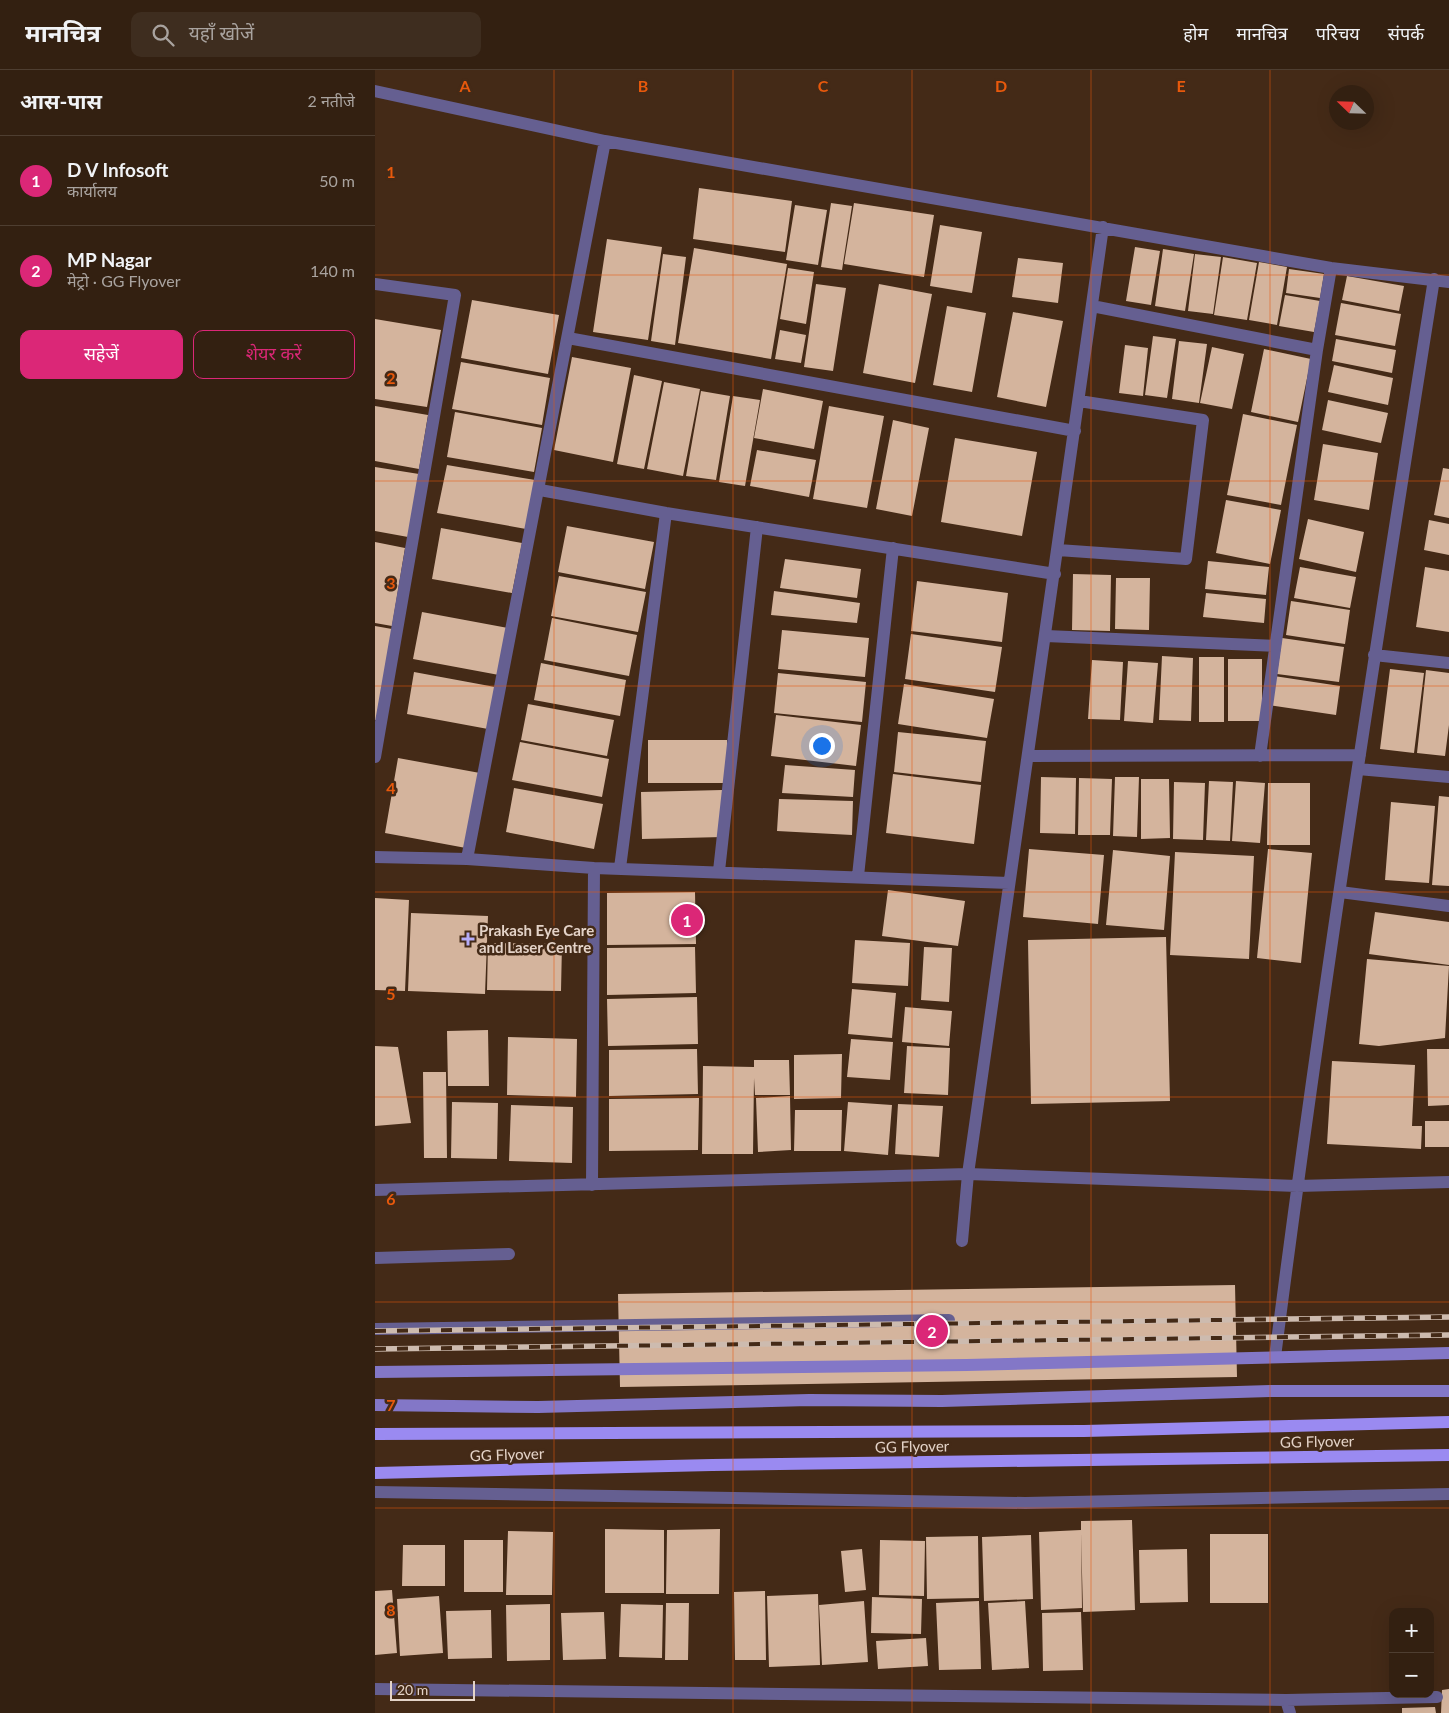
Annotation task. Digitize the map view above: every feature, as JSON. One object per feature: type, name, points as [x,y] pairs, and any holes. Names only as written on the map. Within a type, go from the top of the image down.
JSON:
[{"type":"main road","points":[[375,1372],[967,1364],[1449,1353]]},
{"type":"main road","points":[[375,1405],[538,1407],[733,1402],[942,1401],[1270,1391],[1449,1391]]},
{"type":"main road","name":"GG Flyover","points":[[375,1434],[1074,1431],[1449,1422]]},
{"type":"main road","name":"GG Flyover","points":[[375,1473],[712,1465],[1449,1455]]},
{"type":"street","points":[[375,91],[605,140],[1331,268],[1449,282]]},
{"type":"street","points":[[467,859],[605,140]]},
{"type":"street","points":[[962,1241],[969,1174],[1009,883],[1029,756],[1103,227]]},
{"type":"street","points":[[1260,756],[1317,350],[1331,268]]},
{"type":"street","points":[[1275,1357],[1297,1186],[1374,655],[1434,279]]},
{"type":"street","points":[[375,284],[455,295],[375,757]]},
{"type":"street","points":[[1092,306],[1317,350]]},
{"type":"street","points":[[568,338],[1075,431]]},
{"type":"street","points":[[1058,550],[1185,559],[1203,420],[1079,401]]},
{"type":"street","points":[[539,490],[666,513],[1055,574]]},
{"type":"street","points":[[620,868],[666,513]]},
{"type":"street","points":[[719,871],[757,527]]},
{"type":"street","points":[[858,876],[893,548]]},
{"type":"street","points":[[1046,636],[1275,646]]},
{"type":"street","points":[[1374,655],[1449,662]]},
{"type":"street","points":[[1029,756],[1360,755]]},
{"type":"street","points":[[1358,769],[1449,777]]},
{"type":"street","points":[[375,856],[467,859],[594,868],[858,876],[1009,883]]},
{"type":"street","points":[[592,1186],[594,868]]},
{"type":"street","points":[[1341,892],[1449,906]]},
{"type":"street","points":[[375,1190],[592,1186],[969,1174],[1297,1186],[1449,1182]]},
{"type":"street","points":[[375,1258],[509,1254]]},
{"type":"street","points":[[375,1329],[949,1320]]},
{"type":"street","points":[[375,1492],[1025,1503],[1449,1494]]},
{"type":"street","points":[[375,1689],[1286,1700],[1437,1697]]},
{"type":"street","points":[[1286,1700],[1290,1713]]},
{"type":"building","points":[[699,188],[792,201],[785,252],[693,239]]},
{"type":"building","points":[[831,203],[852,206],[842,270],[821,267]]},
{"type":"building","points":[[854,203],[934,215],[924,277],[844,264]]},
{"type":"building","points":[[795,205],[827,210],[818,265],[786,260]]},
{"type":"building","points":[[940,225],[982,232],[972,293],[930,286]]},
{"type":"building","points":[[607,239],[662,247],[648,340],[593,332]]},
{"type":"building","points":[[1135,247],[1160,251],[1151,305],[1126,301]]},
{"type":"building","points":[[694,248],[787,264],[771,359],[678,343]]},
{"type":"building","points":[[1163,249],[1194,254],[1185,311],[1155,306]]},
{"type":"building","points":[[663,254],[686,257],[675,345],[651,341]]},
{"type":"building","points":[[1195,254],[1221,257],[1213,314],[1188,311]]},
{"type":"building","points":[[1223,257],[1257,263],[1247,320],[1214,315]]},
{"type":"building","points":[[1018,258],[1063,263],[1058,303],[1012,297]]},
{"type":"building","points":[[1259,262],[1287,267],[1277,325],[1249,320]]},
{"type":"building","points":[[788,268],[814,272],[806,324],[780,319]]},
{"type":"building","points":[[1289,269],[1324,274],[1320,298],[1286,293]]},
{"type":"building","points":[[1347,276],[1404,286],[1399,311],[1342,300]]},
{"type":"building","points":[[816,284],[846,288],[833,371],[804,367]]},
{"type":"building","points":[[879,284],[932,294],[915,383],[863,373]]},
{"type":"building","points":[[1285,295],[1320,301],[1314,332],[1279,326]]},
{"type":"building","points":[[472,300],[559,315],[548,374],[461,358]]},
{"type":"building","points":[[1341,303],[1401,314],[1395,346],[1335,335]]},
{"type":"building","points":[[947,306],[986,313],[972,392],[933,385]]},
{"type":"building","points":[[1013,312],[1063,321],[1046,407],[997,397]]},
{"type":"building","points":[[375,319],[441,330],[427,407],[375,399]]},
{"type":"building","points":[[780,330],[806,335],[801,363],[775,359]]},
{"type":"building","points":[[1153,336],[1176,339],[1167,398],[1145,395]]},
{"type":"building","points":[[1336,339],[1396,350],[1392,373],[1332,361]]},
{"type":"building","points":[[1179,341],[1207,344],[1199,403],[1172,399]]},
{"type":"building","points":[[1125,345],[1148,348],[1143,396],[1119,393]]},
{"type":"building","points":[[1212,347],[1244,354],[1232,409],[1200,403]]},
{"type":"building","points":[[1264,349],[1311,359],[1298,422],[1251,412]]},
{"type":"building","points":[[572,357],[631,368],[613,462],[554,450]]},
{"type":"building","points":[[461,362],[550,378],[542,425],[452,409]]},
{"type":"building","points":[[1334,365],[1393,378],[1388,405],[1328,392]]},
{"type":"building","points":[[634,375],[662,381],[644,469],[617,464]]},
{"type":"building","points":[[664,382],[700,389],[683,476],[647,469]]},
{"type":"building","points":[[763,389],[823,401],[814,449],[754,438]]},
{"type":"building","points":[[701,391],[730,396],[716,480],[686,476]]},
{"type":"building","points":[[733,396],[760,400],[745,486],[719,482]]},
{"type":"building","points":[[1328,400],[1388,413],[1381,443],[1322,430]]},
{"type":"building","points":[[375,406],[428,415],[419,469],[375,461]]},
{"type":"building","points":[[829,406],[884,416],[867,508],[813,499]]},
{"type":"building","points":[[455,412],[542,428],[534,472],[447,457]]},
{"type":"building","points":[[1243,414],[1297,425],[1281,505],[1227,495]]},
{"type":"building","points":[[893,420],[929,428],[912,516],[876,509]]},
{"type":"building","points":[[955,438],[1037,452],[1022,536],[941,522]]},
{"type":"building","points":[[1323,444],[1378,453],[1369,510],[1314,500]]},
{"type":"building","points":[[757,450],[816,460],[809,497],[750,486]]},
{"type":"building","points":[[447,465],[535,480],[526,529],[437,513]]},
{"type":"building","points":[[375,467],[419,474],[408,537],[375,531]]},
{"type":"building","points":[[1443,468],[1449,469],[1449,518],[1434,515]]},
{"type":"building","points":[[1226,500],[1281,510],[1270,564],[1216,553]]},
{"type":"building","points":[[1308,519],[1364,532],[1356,572],[1299,559]]},
{"type":"building","points":[[1429,520],[1449,524],[1449,555],[1424,550]]},
{"type":"building","points":[[567,526],[654,542],[645,589],[558,572]]},
{"type":"building","points":[[441,528],[522,543],[512,593],[432,579]]},
{"type":"building","points":[[375,542],[405,548],[392,626],[375,623]]},
{"type":"building","points":[[785,559],[861,569],[857,598],[780,588]]},
{"type":"building","points":[[1208,561],[1269,567],[1266,595],[1205,589]]},
{"type":"building","points":[[1300,567],[1356,577],[1350,608],[1294,598]]},
{"type":"building","points":[[1425,567],[1449,571],[1449,632],[1416,627]]},
{"type":"building","points":[[1073,574],[1111,575],[1110,631],[1072,630]]},
{"type":"building","points":[[559,576],[646,592],[638,632],[551,616]]},
{"type":"building","points":[[1116,578],[1150,578],[1149,630],[1115,629]]},
{"type":"building","points":[[917,581],[1008,593],[1002,642],[911,631]]},
{"type":"building","points":[[774,591],[860,603],[857,623],[771,615]]},
{"type":"building","points":[[1206,593],[1266,599],[1264,623],[1203,617]]},
{"type":"building","points":[[1291,601],[1350,610],[1345,644],[1286,635]]},
{"type":"building","points":[[422,612],[508,628],[499,675],[413,659]]},
{"type":"building","points":[[552,618],[637,635],[629,676],[544,660]]},
{"type":"building","points":[[375,626],[392,629],[376,720],[375,720]]},
{"type":"building","points":[[782,630],[869,638],[865,677],[778,669]]},
{"type":"building","points":[[911,634],[1002,647],[995,692],[905,679]]},
{"type":"building","points":[[1282,638],[1344,647],[1339,682],[1277,674]]},
{"type":"building","points":[[1162,656],[1193,658],[1191,721],[1159,720]]},
{"type":"building","points":[[1199,657],[1224,657],[1224,722],[1199,722]]},
{"type":"building","points":[[1228,659],[1262,659],[1262,721],[1228,721]]},
{"type":"building","points":[[1092,660],[1123,662],[1120,720],[1088,719]]},
{"type":"building","points":[[1128,661],[1158,663],[1153,723],[1124,721]]},
{"type":"building","points":[[541,663],[626,680],[620,716],[534,700]]},
{"type":"building","points":[[1390,669],[1424,673],[1414,753],[1380,749]]},
{"type":"building","points":[[1426,670],[1449,673],[1449,725],[1445,756],[1417,753]]},
{"type":"building","points":[[414,672],[495,687],[488,729],[407,714]]},
{"type":"building","points":[[778,673],[866,682],[862,722],[774,713]]},
{"type":"building","points":[[1274,676],[1340,686],[1336,715],[1269,705]]},
{"type":"building","points":[[904,684],[994,699],[987,738],[898,724]]},
{"type":"building","points":[[528,704],[614,720],[607,756],[521,740]]},
{"type":"building","points":[[776,715],[861,725],[856,766],[771,756]]},
{"type":"building","points":[[898,732],[986,741],[981,782],[894,772]]},
{"type":"building","points":[[648,740],[727,740],[727,783],[648,783]]},
{"type":"building","points":[[520,742],[609,759],[602,797],[512,780]]},
{"type":"building","points":[[398,758],[480,773],[466,848],[385,833]]},
{"type":"building","points":[[785,765],[855,770],[853,797],[782,793]]},
{"type":"building","points":[[893,774],[981,785],[974,844],[886,833]]},
{"type":"building","points":[[1041,777],[1076,778],[1075,834],[1040,833]]},
{"type":"building","points":[[1115,777],[1139,777],[1137,837],[1113,836]]},
{"type":"building","points":[[1079,778],[1112,779],[1110,835],[1078,835]]},
{"type":"building","points":[[1141,779],[1169,779],[1170,838],[1141,839]]},
{"type":"building","points":[[1209,781],[1233,782],[1230,841],[1206,840]]},
{"type":"building","points":[[1236,781],[1265,783],[1260,843],[1232,841]]},
{"type":"building","points":[[1174,782],[1205,783],[1203,840],[1173,839]]},
{"type":"building","points":[[1268,783],[1310,783],[1310,845],[1267,845]]},
{"type":"building","points":[[514,788],[603,804],[594,849],[506,832]]},
{"type":"building","points":[[722,790],[723,837],[642,839],[641,792]]},
{"type":"building","points":[[1439,796],[1449,797],[1449,886],[1432,885]]},
{"type":"building","points":[[779,799],[853,801],[852,835],[777,831]]},
{"type":"building","points":[[1391,802],[1435,806],[1429,883],[1385,880]]},
{"type":"building","points":[[1029,849],[1104,855],[1098,924],[1023,917]]},
{"type":"building","points":[[1268,849],[1312,853],[1301,963],[1257,958]]},
{"type":"building","points":[[1113,850],[1170,856],[1164,930],[1106,925]]},
{"type":"building","points":[[1175,852],[1254,856],[1249,959],[1170,955]]},
{"type":"building","points":[[888,890],[965,901],[958,946],[882,936]]},
{"type":"building","points":[[695,892],[696,944],[607,945],[607,893]]},
{"type":"building","points":[[375,898],[409,900],[405,991],[375,990]]},
{"type":"building","points":[[1375,912],[1449,922],[1449,965],[1369,954]]},
{"type":"building","points":[[411,913],[488,916],[485,994],[408,991]]},
{"type":"building","points":[[1166,937],[1170,1101],[1031,1104],[1028,940]]},
{"type":"building","points":[[855,940],[910,943],[908,986],[852,983]]},
{"type":"building","points":[[488,943],[562,944],[561,991],[487,990]]},
{"type":"building","points":[[695,947],[696,993],[607,995],[607,948]]},
{"type":"building","points":[[924,947],[952,948],[949,1002],[921,1000]]},
{"type":"building","points":[[1367,959],[1449,966],[1445,1038],[1379,1046],[1359,1044]]},
{"type":"building","points":[[852,989],[896,993],[892,1038],[848,1034]]},
{"type":"building","points":[[697,997],[698,1044],[608,1046],[607,999]]},
{"type":"building","points":[[905,1007],[952,1011],[949,1046],[902,1042]]},
{"type":"building","points":[[488,1030],[489,1086],[448,1086],[447,1031]]},
{"type":"building","points":[[508,1037],[577,1039],[576,1097],[507,1095]]},
{"type":"building","points":[[851,1039],[893,1042],[890,1080],[847,1077]]},
{"type":"building","points":[[375,1046],[398,1047],[411,1123],[375,1126]]},
{"type":"building","points":[[907,1046],[950,1048],[948,1095],[904,1093]]},
{"type":"building","points":[[697,1049],[698,1094],[609,1096],[609,1050]]},
{"type":"building","points":[[1427,1049],[1449,1049],[1449,1105],[1428,1106]]},
{"type":"building","points":[[842,1054],[841,1098],[794,1099],[794,1055]]},
{"type":"building","points":[[754,1060],[789,1060],[790,1095],[755,1095],[754,1078],[753,1154],[702,1154],[703,1066],[754,1067]]},
{"type":"building","points":[[1332,1061],[1415,1065],[1412,1126],[1422,1126],[1421,1149],[1327,1144]]},
{"type":"building","points":[[423,1072],[446,1072],[447,1158],[424,1158]]},
{"type":"building","points":[[790,1096],[791,1150],[758,1152],[756,1098]]},
{"type":"building","points":[[699,1098],[698,1150],[609,1151],[609,1099]]},
{"type":"building","points":[[452,1102],[498,1103],[497,1159],[451,1158]]},
{"type":"building","points":[[848,1102],[892,1105],[888,1155],[844,1151]]},
{"type":"building","points":[[898,1104],[943,1106],[939,1157],[895,1154]]},
{"type":"building","points":[[511,1105],[573,1107],[572,1163],[509,1161]]},
{"type":"building","points":[[795,1110],[842,1110],[841,1151],[794,1151]]},
{"type":"building","points":[[1425,1121],[1449,1121],[1449,1147],[1425,1147]]},
{"type":"building","points":[[1235,1285],[1237,1377],[620,1387],[618,1294]]},
{"type":"building","points":[[1132,1520],[1135,1610],[1083,1612],[1081,1533],[1082,1608],[1041,1610],[1039,1532],[1081,1530],[1081,1521]]},
{"type":"building","points":[[605,1529],[664,1530],[664,1593],[605,1593]]},
{"type":"building","points":[[720,1529],[719,1594],[666,1594],[667,1530]]},
{"type":"building","points":[[508,1531],[553,1532],[552,1595],[506,1595]]},
{"type":"building","points":[[1210,1534],[1268,1534],[1268,1603],[1210,1603]]},
{"type":"building","points":[[1031,1535],[1033,1599],[984,1601],[982,1537]]},
{"type":"building","points":[[978,1536],[979,1598],[927,1599],[926,1537]]},
{"type":"building","points":[[464,1540],[503,1540],[503,1592],[464,1592]]},
{"type":"building","points":[[880,1540],[925,1541],[924,1596],[879,1595]]},
{"type":"building","points":[[403,1545],[445,1545],[445,1586],[402,1586]]},
{"type":"building","points":[[862,1549],[866,1590],[845,1592],[841,1551]]},
{"type":"building","points":[[1187,1549],[1188,1602],[1140,1603],[1139,1550]]},
{"type":"building","points":[[392,1590],[397,1653],[375,1655],[375,1591]]},
{"type":"building","points":[[765,1591],[766,1660],[735,1660],[734,1592]]},
{"type":"building","points":[[818,1594],[820,1665],[769,1667],[767,1596]]},
{"type":"building","points":[[439,1596],[443,1653],[400,1656],[397,1599]]},
{"type":"building","points":[[872,1597],[922,1599],[921,1634],[871,1633]]},
{"type":"building","points":[[864,1601],[868,1662],[822,1665],[819,1605]]},
{"type":"building","points":[[979,1601],[981,1669],[939,1670],[936,1603]]},
{"type":"building","points":[[1025,1601],[1029,1668],[992,1670],[988,1603]]},
{"type":"building","points":[[666,1603],[689,1603],[688,1660],[665,1660]]},
{"type":"building","points":[[550,1604],[550,1660],[507,1661],[506,1605]]},
{"type":"building","points":[[621,1604],[663,1605],[662,1658],[619,1657]]},
{"type":"building","points":[[491,1610],[492,1658],[448,1659],[446,1611]]},
{"type":"building","points":[[604,1612],[606,1659],[563,1660],[561,1613]]},
{"type":"building","points":[[1081,1612],[1083,1670],[1043,1671],[1042,1613]]},
{"type":"building","points":[[926,1638],[928,1666],[878,1669],[876,1641]]},
{"type":"building","points":[[1449,1689],[1449,1713],[1441,1713],[1442,1690]]},
{"type":"building","points":[[1435,1707],[1436,1713],[1402,1713],[1402,1708]]},
{"type":"railway","points":[[375,1331],[1449,1317]]},
{"type":"railway","points":[[375,1349],[1449,1335]]},
{"type":"place","name":"D V Infosoft","points":[[687,920]]},
{"type":"place","name":"Prakash Eye Care and Laser Centre","points":[[468,939]]},
{"type":"place","name":"MP Nagar","points":[[932,1331]]}]
